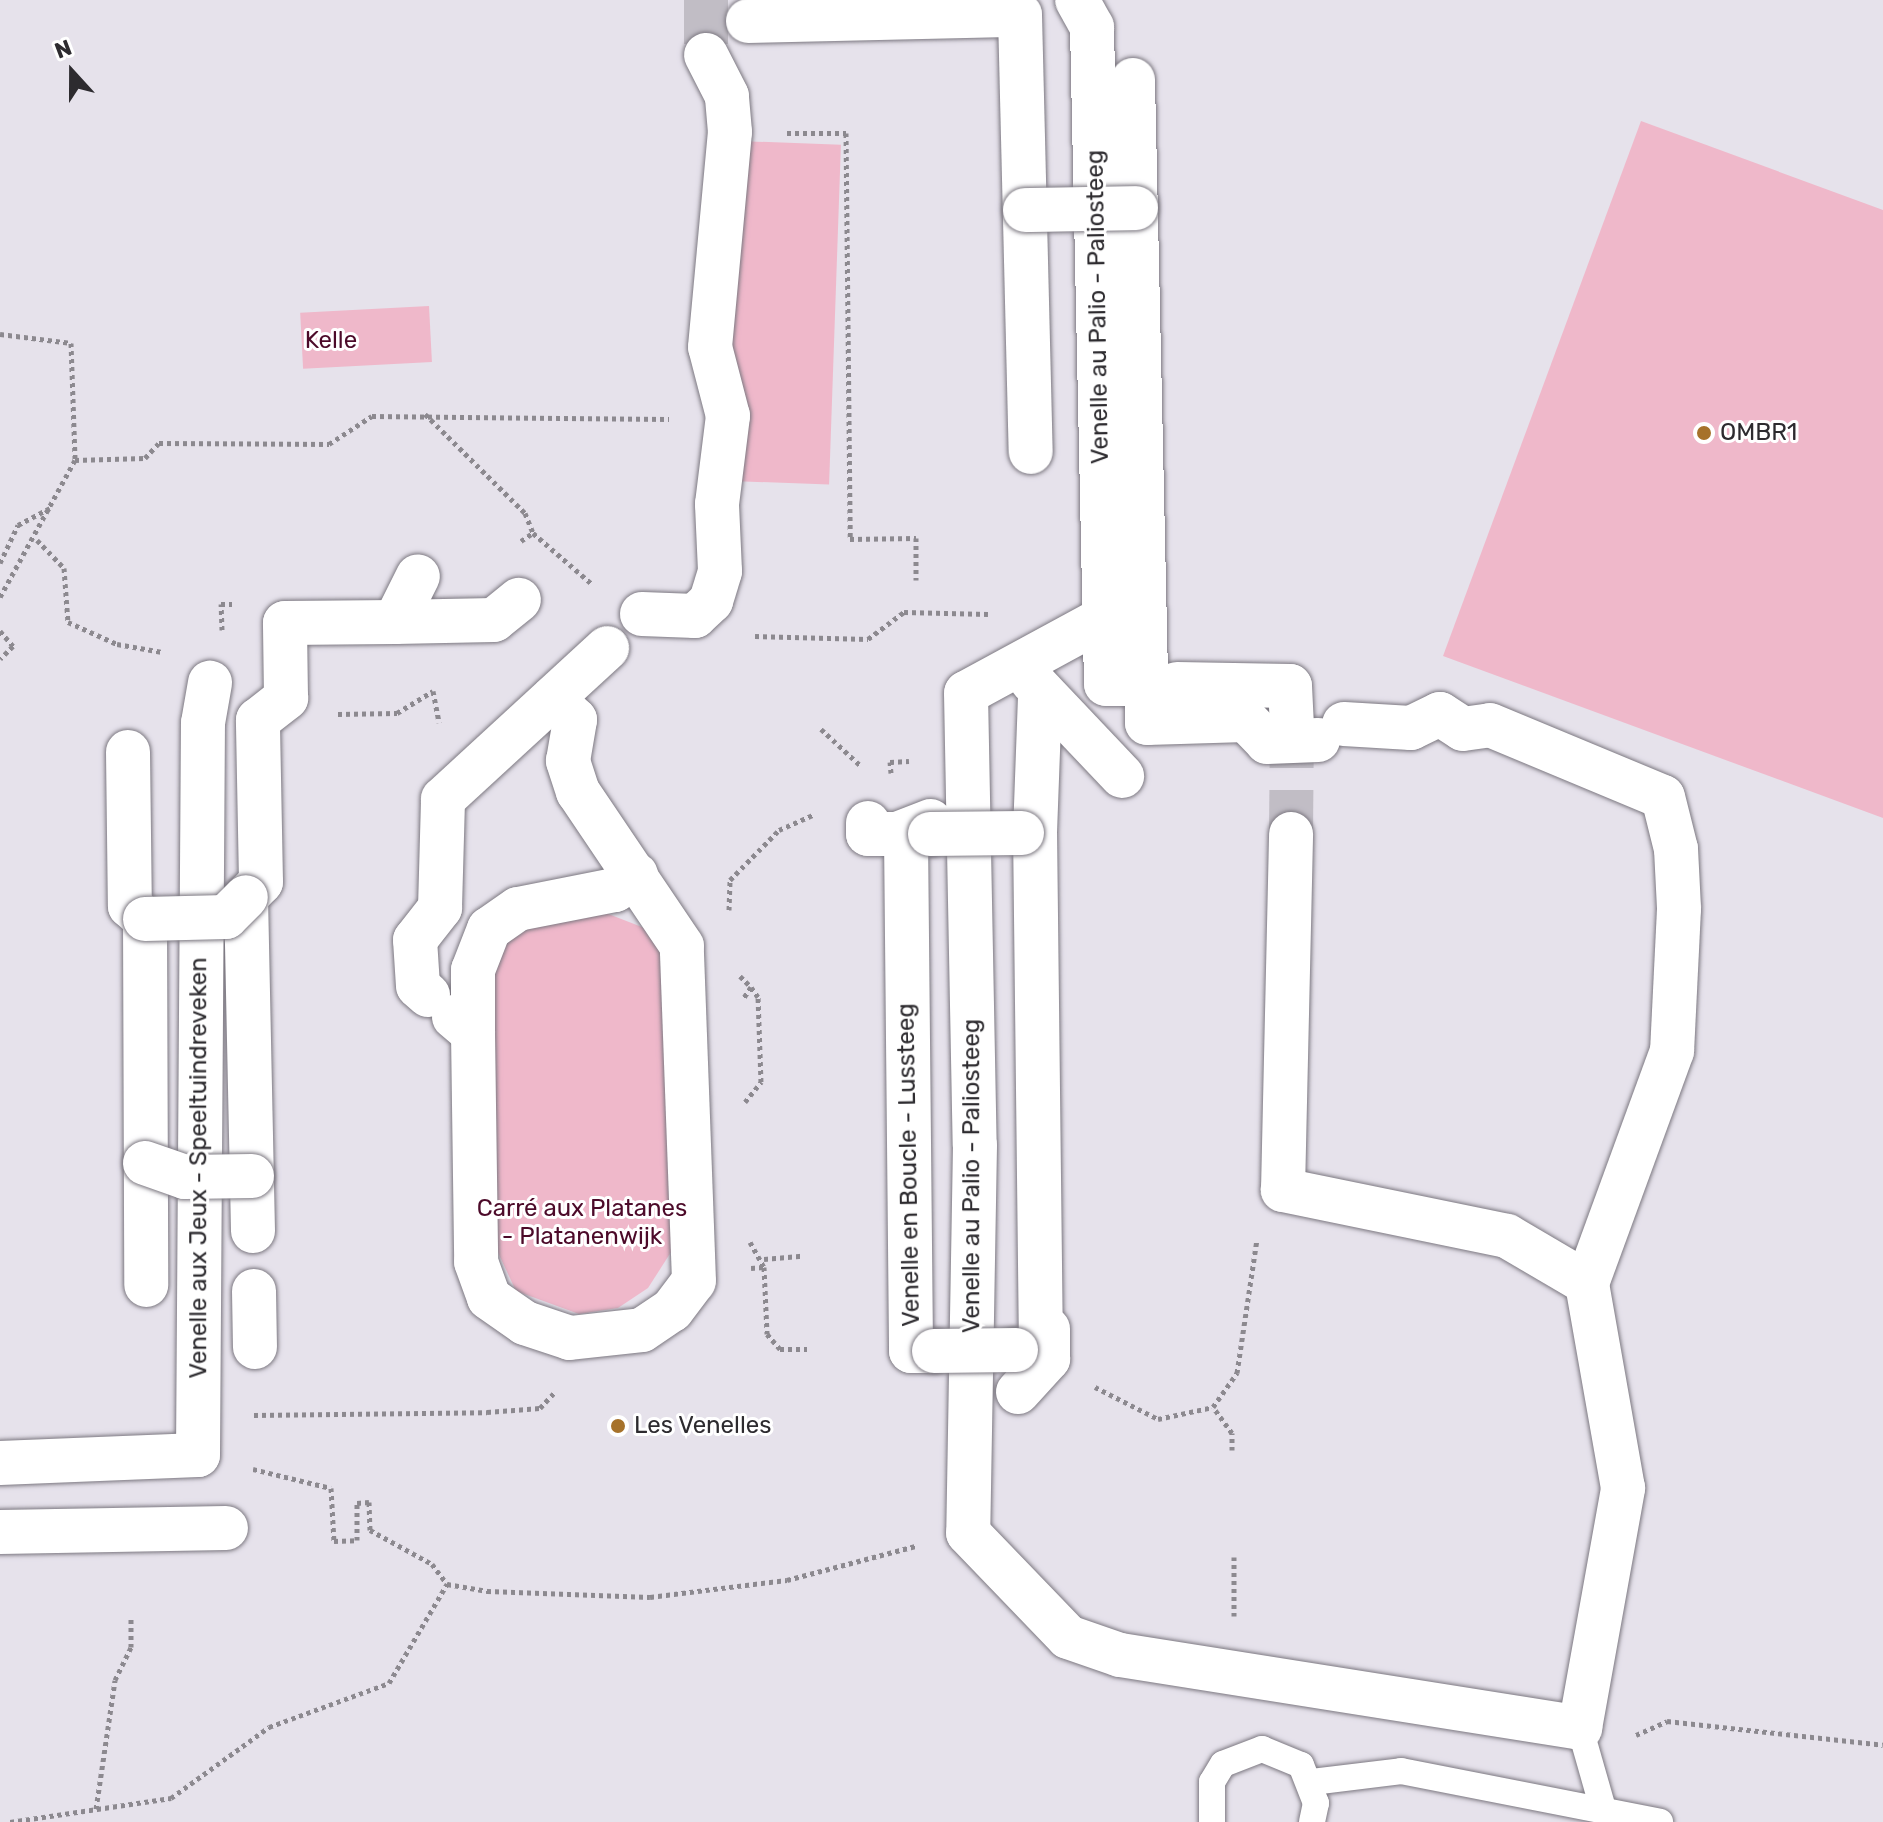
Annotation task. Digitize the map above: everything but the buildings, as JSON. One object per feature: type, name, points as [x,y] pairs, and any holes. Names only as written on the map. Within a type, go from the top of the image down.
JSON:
[{"type":"street","name":"Venelle au Palio - Paliosteeg","points":[[1077,0],[1092,27],[1106,684],[1157,702]]},
{"type":"street","points":[[748,21],[1020,15],[1031,452]]},
{"type":"street","points":[[653,614],[695,616],[711,601],[720,571],[717,504],[728,416],[710,347],[730,132],[727,96],[706,55]]},
{"type":"street","points":[[1134,80],[1157,702],[1136,208],[1134,80]]},
{"type":"street","points":[[1025,210],[1136,208]]},
{"type":"street","points":[[264,766],[264,729],[293,702],[292,611],[307,600],[403,595],[418,576],[395,622]]},
{"type":"street","points":[[128,752],[130,906],[145,919],[226,917],[261,882],[258,720],[286,698],[285,623],[494,620],[519,600]]},
{"type":"street","name":"Venelle au Palio - Paliosteeg","points":[[968,1533],[975,1145],[916,803],[966,693],[1106,617]]},
{"type":"street","points":[[452,1015],[418,986],[415,940],[440,908],[443,799],[607,648]]},
{"type":"street","name":"Venelle aux Jeux - Speeltuindreveken","points":[[198,1435],[203,723],[210,683]]},
{"type":"street","points":[[1032,685],[1122,776],[1075,732],[1032,685]]},
{"type":"street","points":[[1017,1371],[1041,1350],[1028,833],[1032,685]]},
{"type":"street","points":[[968,1533],[1068,1637],[1120,1655],[1580,1728],[1623,1488],[1587,1283],[1672,1051],[1679,909],[1676,849],[1663,797],[1490,725],[1463,729],[1440,714],[1411,728],[1314,732],[1290,686],[1157,702],[1075,732]]},
{"type":"street","points":[[553,698],[575,720],[568,761],[578,792],[636,875],[682,946],[694,1281],[672,1310],[642,1330],[570,1338],[525,1323],[489,1298],[476,1262],[452,1015],[489,929],[518,909],[615,890],[636,875]]},
{"type":"street","points":[[868,823],[868,834],[897,834],[924,821],[916,803]]},
{"type":"street","points":[[916,803],[1028,833]]},
{"type":"street","name":"Venelle en Boucle - Lussteeg","points":[[916,803],[906,835],[911,1351],[934,1351],[1017,1371]]},
{"type":"street","points":[[1291,834],[1283,1190],[1507,1236],[1587,1283]]},
{"type":"street","points":[[246,897],[253,1231]]},
{"type":"street","points":[[145,919],[146,1285]]},
{"type":"street","points":[[145,1163],[185,1177],[252,1176]]},
{"type":"street","points":[[254,1291],[255,1347]]},
{"type":"street","points":[[1017,1371],[1048,1359],[1048,1314]]},
{"type":"street","points":[[0,1463],[198,1435]]},
{"type":"street","points":[[0,1532],[226,1528]]},
{"type":"lane","points":[[1580,1728],[1604,1812]]},
{"type":"lane","points":[[1212,1822],[1212,1782],[1241,1752],[1283,1753],[1312,1782],[1312,1822]]},
{"type":"lane","points":[[1312,1782],[1401,1771],[1660,1822]]},
{"type":"path","points":[[846,133],[850,539],[916,538],[916,580]]},
{"type":"path","points":[[0,334],[71,343],[75,460],[37,540],[0,597]]},
{"type":"path","points":[[425,413],[525,513],[533,533]]},
{"type":"path","points":[[75,460],[145,458],[159,443],[329,444],[360,419],[425,413],[728,416]]},
{"type":"path","points":[[0,563],[18,525],[50,508]]},
{"type":"path","points":[[37,540],[64,568],[68,622],[117,644],[169,652]]},
{"type":"path","points":[[221,604],[222,641]]},
{"type":"path","points":[[0,631],[13,646],[0,659]]},
{"type":"path","points":[[323,714],[397,713],[433,691],[443,799]]},
{"type":"path","points":[[821,729],[866,770]]},
{"type":"path","points":[[729,921],[730,880],[752,858]]},
{"type":"path","points":[[1085,1384],[1158,1419],[1213,1407],[1237,1373],[1261,1214],[1283,1190]]},
{"type":"path","points":[[764,1259],[802,1256]]},
{"type":"path","points":[[755,1268],[764,1267],[767,1334],[780,1349],[807,1349]]},
{"type":"path","points":[[198,1435],[540,1408],[556,1391],[570,1338]]},
{"type":"path","points":[[1213,1407],[1232,1433],[1232,1450]]},
{"type":"path","points":[[198,1435],[331,1488],[334,1541],[357,1540],[357,1503],[369,1502],[370,1530],[432,1564],[447,1584],[650,1597],[787,1580],[968,1533]]},
{"type":"path","points":[[10,1822],[171,1798],[269,1727],[389,1683],[447,1584]]},
{"type":"path","points":[[96,1809],[115,1680],[131,1647],[131,1617]]},
{"type":"path","points":[[1580,1728],[1630,1737],[1667,1721],[1883,1745]]},
{"type":"green space","name":"OMBR1","points":[[1641,121],[1883,210],[1883,818],[1443,656]]},
{"type":"green space","points":[[737,141],[841,145],[829,484],[725,481]]},
{"type":"green space","name":"Kelle","points":[[429,306],[432,362],[303,369],[300,313]]},
{"type":"green space","name":"Carré aux Platanes - Platanenwijk","points":[[593,908],[647,929],[669,965],[673,1249],[648,1288],[618,1308],[579,1314],[516,1291],[493,1242],[495,963],[504,940],[528,920]]},
{"type":"tunnel","points":[[706,0],[706,55]]},
{"type":"tunnel","points":[[1291,834],[1292,727]]},
{"type":"place","name":"OMBR1","points":[[1704,433]]},
{"type":"place","name":"Les Venelles","points":[[618,1426]]}]
